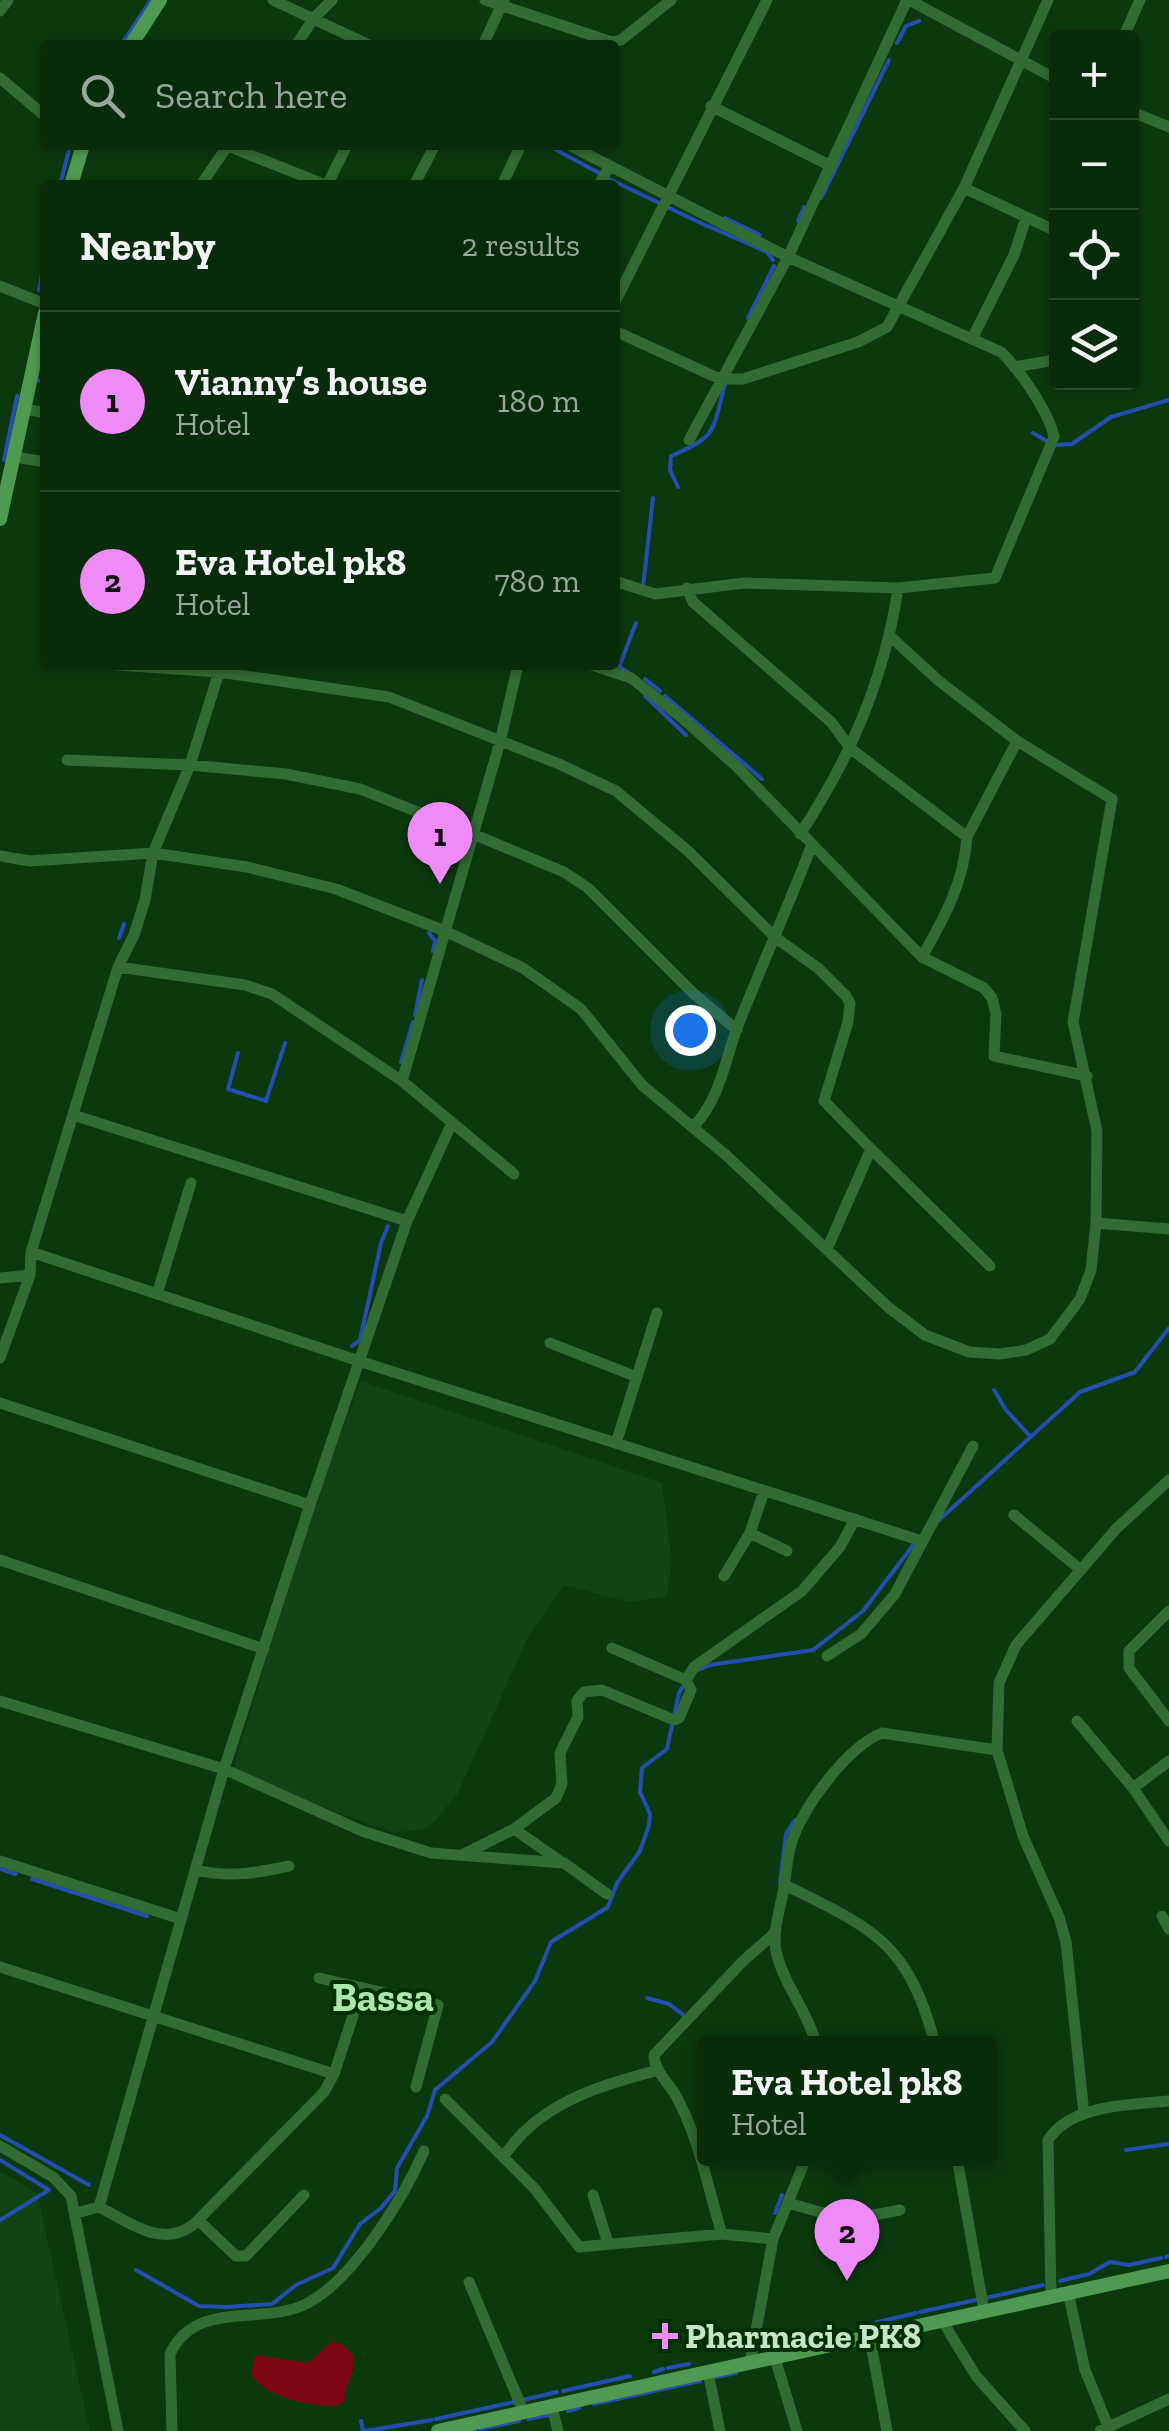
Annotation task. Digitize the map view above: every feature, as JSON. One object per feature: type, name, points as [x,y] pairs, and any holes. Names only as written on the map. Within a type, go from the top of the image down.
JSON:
[{"type":"main road","points":[[135,40],[160,0]]},
{"type":"main road","points":[[72,180],[80,150]]},
{"type":"main road","points":[[0,520],[40,338]]},
{"type":"main road","points":[[438,2431],[870,2339],[1169,2270]]},
{"type":"street","points":[[0,11],[8,0]]},
{"type":"street","points":[[274,0],[359,40]]},
{"type":"street","points":[[299,40],[332,0]]},
{"type":"street","points":[[485,0],[502,2],[609,40]]},
{"type":"street","points":[[620,40],[671,0]]},
{"type":"street","points":[[620,292],[767,0]]},
{"type":"street","points":[[690,440],[788,257],[908,0],[1049,76]]},
{"type":"street","points":[[620,334],[720,379],[768,373],[858,342],[887,327],[964,188],[1048,0]]},
{"type":"street","points":[[1127,30],[1140,0]]},
{"type":"street","points":[[485,40],[502,2]]},
{"type":"street","points":[[574,40],[578,32]]},
{"type":"street","points":[[0,78],[40,112]]},
{"type":"street","points":[[711,106],[831,166]]},
{"type":"street","points":[[1139,115],[1169,128]]},
{"type":"street","points":[[204,180],[224,150]]},
{"type":"street","points":[[240,150],[314,180]]},
{"type":"street","points":[[330,180],[344,150]]},
{"type":"street","points":[[417,180],[433,150]]},
{"type":"street","points":[[504,180],[519,150]]},
{"type":"street","points":[[579,150],[788,257],[1001,352],[1051,425],[1054,437],[998,577],[898,588],[786,584],[687,588],[649,594],[620,583]]},
{"type":"street","points":[[602,180],[609,166]]},
{"type":"street","points":[[964,188],[1049,229]]},
{"type":"street","points":[[972,339],[1014,256],[1026,218]]},
{"type":"street","points":[[0,286],[40,302]]},
{"type":"street","points":[[1014,367],[1049,360]]},
{"type":"street","points":[[26,409],[40,412]]},
{"type":"street","points":[[15,457],[40,461]]},
{"type":"street","points":[[687,588],[696,605],[831,722],[850,749],[967,837]]},
{"type":"street","points":[[800,834],[850,749],[891,638],[898,588]]},
{"type":"street","points":[[0,856],[30,861],[153,854],[247,867],[336,890],[445,931],[523,968],[581,1009],[642,1085],[888,1307],[926,1335],[969,1352],[1000,1354],[1026,1350],[1050,1338],[1068,1319],[1091,1270],[1097,1131],[1073,1022],[1112,799],[1016,741],[891,638]]},
{"type":"street","points":[[0,1358],[30,1275],[30,1252],[118,967],[134,936],[145,900],[153,854],[190,766],[219,670]]},
{"type":"street","points":[[231,670],[398,699],[559,764],[627,798],[688,851],[776,938],[818,968],[850,1002],[848,1022],[824,1101],[990,1266]]},
{"type":"street","points":[[402,1081],[500,742],[517,670]]},
{"type":"street","points":[[605,670],[641,684],[736,766],[922,957],[984,988],[992,998],[997,1027],[994,1056],[1086,1076]]},
{"type":"street","points":[[922,957],[952,903],[966,864],[967,837],[1016,741]]},
{"type":"street","points":[[67,760],[286,774],[350,786],[473,834],[564,872],[588,888],[693,993],[736,1030]]},
{"type":"street","points":[[693,1127],[716,1096],[736,1030],[811,846]]},
{"type":"street","points":[[118,967],[257,988],[272,994],[402,1081],[514,1174]]},
{"type":"street","points":[[73,1115],[407,1222]]},
{"type":"street","points":[[99,2206],[224,1769],[310,1504],[407,1222],[451,1125]]},
{"type":"street","points":[[826,1249],[871,1148]]},
{"type":"street","points":[[157,1294],[191,1183]]},
{"type":"street","points":[[1096,1223],[1169,1230]]},
{"type":"street","points":[[30,1252],[358,1362],[922,1540]]},
{"type":"street","points":[[0,1278],[30,1275]]},
{"type":"street","points":[[616,1443],[657,1313]]},
{"type":"street","points":[[550,1343],[637,1377]]},
{"type":"street","points":[[0,1403],[310,1504]]},
{"type":"street","points":[[827,1656],[861,1634],[895,1594],[973,1446]]},
{"type":"street","points":[[1084,2114],[1066,1942],[1023,1836],[996,1750],[996,1699],[1003,1668],[1016,1645],[1116,1529],[1169,1480]]},
{"type":"street","points":[[724,1576],[750,1533],[764,1490]]},
{"type":"street","points":[[1014,1515],[1081,1570]]},
{"type":"street","points":[[686,1680],[698,1662],[802,1591],[840,1547],[855,1520]]},
{"type":"street","points":[[750,1533],[787,1551]]},
{"type":"street","points":[[0,1560],[264,1649]]},
{"type":"street","points":[[1166,1620],[1129,1650],[1127,1659],[1128,1668],[1169,1722]]},
{"type":"street","points":[[459,1857],[514,1829],[561,1791],[559,1759],[578,1717],[577,1701],[584,1692],[602,1690],[677,1720],[692,1690],[686,1680],[612,1648]]},
{"type":"street","points":[[0,1701],[224,1769],[362,1830],[431,1852],[459,1857],[553,1860],[576,1868]]},
{"type":"street","points":[[1077,1722],[1133,1788],[1169,1841]]},
{"type":"street","points":[[813,2036],[778,1958],[775,1933],[790,1846],[804,1817],[840,1765],[868,1739],[882,1733],[996,1750]]},
{"type":"street","points":[[1133,1788],[1169,1761]]},
{"type":"street","points":[[514,1829],[576,1868],[607,1894]]},
{"type":"street","points":[[0,1861],[181,1919]]},
{"type":"street","points":[[196,1870],[219,1876],[245,1876],[289,1866]]},
{"type":"street","points":[[785,1885],[878,1934],[898,1957],[918,1992],[932,2036]]},
{"type":"street","points":[[1162,1916],[1169,1929]]},
{"type":"street","points":[[697,2153],[675,2096],[653,2062],[656,2050],[675,2036],[688,2016],[775,1933]]},
{"type":"street","points":[[0,1967],[334,2074]]},
{"type":"street","points":[[319,1978],[438,2005],[416,2087]]},
{"type":"street","points":[[76,2213],[99,2206],[161,2236],[182,2233],[312,2104],[334,2074],[362,1988]]},
{"type":"street","points":[[504,2156],[519,2137],[578,2093],[658,2070]]},
{"type":"street","points":[[445,2099],[554,2211],[576,2245],[722,2234],[773,2239]]},
{"type":"street","points":[[1051,2295],[1048,2140],[1068,2119],[1169,2101]]},
{"type":"street","points":[[0,2146],[63,2186],[71,2196],[118,2431]]},
{"type":"street","points":[[172,2431],[170,2354],[174,2344],[208,2319],[286,2311],[325,2290],[367,2248],[408,2186],[424,2151]]},
{"type":"street","points":[[701,2166],[722,2234]]},
{"type":"street","points":[[750,2363],[773,2239],[803,2166]]},
{"type":"street","points":[[958,2166],[984,2311]]},
{"type":"street","points":[[594,2194],[608,2243]]},
{"type":"street","points":[[198,2220],[236,2256],[246,2256],[304,2195]]},
{"type":"street","points":[[788,2203],[848,2220],[900,2210]]},
{"type":"street","points":[[469,2282],[524,2413]]},
{"type":"street","points":[[1068,2292],[1085,2370],[1104,2429],[1169,2400]]},
{"type":"street","points":[[943,2322],[976,2376],[1025,2431]]},
{"type":"street","points":[[870,2339],[886,2431]]},
{"type":"street","points":[[775,2358],[797,2431]]},
{"type":"street","points":[[708,2372],[720,2431]]},
{"type":"street","points":[[552,2407],[558,2431]]},
{"type":"shaded area","points":[[361,1381],[662,1483],[672,1561],[667,1596],[629,1602],[564,1585],[529,1635],[457,1795],[428,1828],[394,1833],[232,1773],[310,1515]]},
{"type":"shaded area","points":[[0,2171],[37,2193],[90,2431],[0,2431]]},
{"type":"shaded area","points":[[332,2341],[342,2344],[354,2356],[345,2401],[337,2406],[277,2395],[251,2374],[255,2355],[308,2363]]},
{"type":"waterway","points":[[124,40],[151,0]]},
{"type":"waterway","points":[[897,43],[906,26],[919,21]]},
{"type":"waterway","points":[[821,198],[889,60]]},
{"type":"waterway","points":[[61,180],[69,150]]},
{"type":"waterway","points":[[556,150],[599,173]]},
{"type":"waterway","points":[[607,178],[611,180]]},
{"type":"waterway","points":[[620,184],[659,203]]},
{"type":"waterway","points":[[665,206],[707,226]]},
{"type":"waterway","points":[[798,221],[804,207]]},
{"type":"waterway","points":[[725,218],[760,235]]},
{"type":"waterway","points":[[708,226],[767,252],[773,260]]},
{"type":"waterway","points":[[748,318],[774,266]]},
{"type":"waterway","points":[[39,290],[40,285]]},
{"type":"waterway","points":[[36,379],[40,381]]},
{"type":"waterway","points":[[678,487],[670,470],[671,456],[697,443],[711,430],[725,384]]},
{"type":"waterway","points":[[4,460],[17,396]]},
{"type":"waterway","points":[[1056,445],[1072,444],[1111,417],[1169,400]]},
{"type":"waterway","points":[[1033,433],[1050,443]]},
{"type":"waterway","points":[[643,587],[653,498]]},
{"type":"waterway","points":[[620,664],[636,623]]},
{"type":"waterway","points":[[620,668],[628,672]]},
{"type":"waterway","points":[[645,679],[660,691]]},
{"type":"waterway","points":[[647,694],[686,735]]},
{"type":"waterway","points":[[665,696],[762,779]]},
{"type":"waterway","points":[[119,938],[124,924]]},
{"type":"waterway","points":[[429,933],[435,941],[433,951]]},
{"type":"waterway","points":[[415,1015],[422,980]]},
{"type":"waterway","points":[[401,1062],[413,1022]]},
{"type":"waterway","points":[[238,1053],[228,1089],[266,1101],[285,1043]]},
{"type":"waterway","points":[[352,1346],[360,1340],[388,1226]]},
{"type":"waterway","points":[[939,1520],[1080,1392],[1135,1372],[1169,1328]]},
{"type":"waterway","points":[[994,1390],[1030,1436]]},
{"type":"waterway","points":[[698,1670],[813,1650],[863,1611],[914,1544]]},
{"type":"waterway","points":[[136,2270],[199,2306],[226,2307],[272,2304],[296,2285],[333,2268],[360,2224],[395,2191],[397,2168],[427,2116],[435,2090],[492,2042],[535,1981],[551,1942],[608,1907],[617,1883],[640,1851],[649,1825],[650,1814],[640,1792],[642,1768],[667,1749],[679,1693],[685,1683]]},
{"type":"waterway","points":[[780,1882],[786,1834],[795,1820]]},
{"type":"waterway","points":[[0,1869],[16,1874]]},
{"type":"waterway","points":[[32,1879],[147,1916]]},
{"type":"waterway","points":[[647,1998],[669,2004],[686,2017]]},
{"type":"waterway","points":[[0,2135],[89,2185]]},
{"type":"waterway","points":[[1126,2150],[1169,2144]]},
{"type":"waterway","points":[[0,2160],[49,2190],[0,2220]]},
{"type":"waterway","points":[[775,2213],[782,2195]]},
{"type":"waterway","points":[[1110,2262],[1129,2265],[1161,2258]]},
{"type":"waterway","points":[[1060,2281],[1089,2274],[1108,2263]]},
{"type":"waterway","points":[[986,2298],[1043,2285]]},
{"type":"waterway","points":[[920,2312],[976,2300]]},
{"type":"waterway","points":[[865,2325],[916,2313]]},
{"type":"waterway","points":[[668,2368],[689,2364]]},
{"type":"waterway","points":[[654,2372],[663,2369]]},
{"type":"waterway","points":[[716,2377],[736,2373]]},
{"type":"waterway","points":[[563,2391],[630,2376]]},
{"type":"waterway","points":[[594,2404],[700,2381]]},
{"type":"waterway","points":[[523,2400],[557,2392]]},
{"type":"waterway","points":[[436,2419],[514,2402]]},
{"type":"waterway","points":[[568,2411],[579,2408]]},
{"type":"waterway","points":[[528,2419],[548,2415]]},
{"type":"waterway","points":[[365,2431],[432,2420]]},
{"type":"waterway","points":[[361,2421],[363,2431]]},
{"type":"waterway","points":[[480,2429],[519,2421]]},
{"type":"place","name":"Vianny’s house","points":[[440,884]]},
{"type":"place","name":"Eva Hotel pk8","points":[[847,2281]]},
{"type":"place","name":"Pharmacie PK8","points":[[665,2336]]},
{"type":"district","name":"Bassa","points":[[383,1997]]}]
